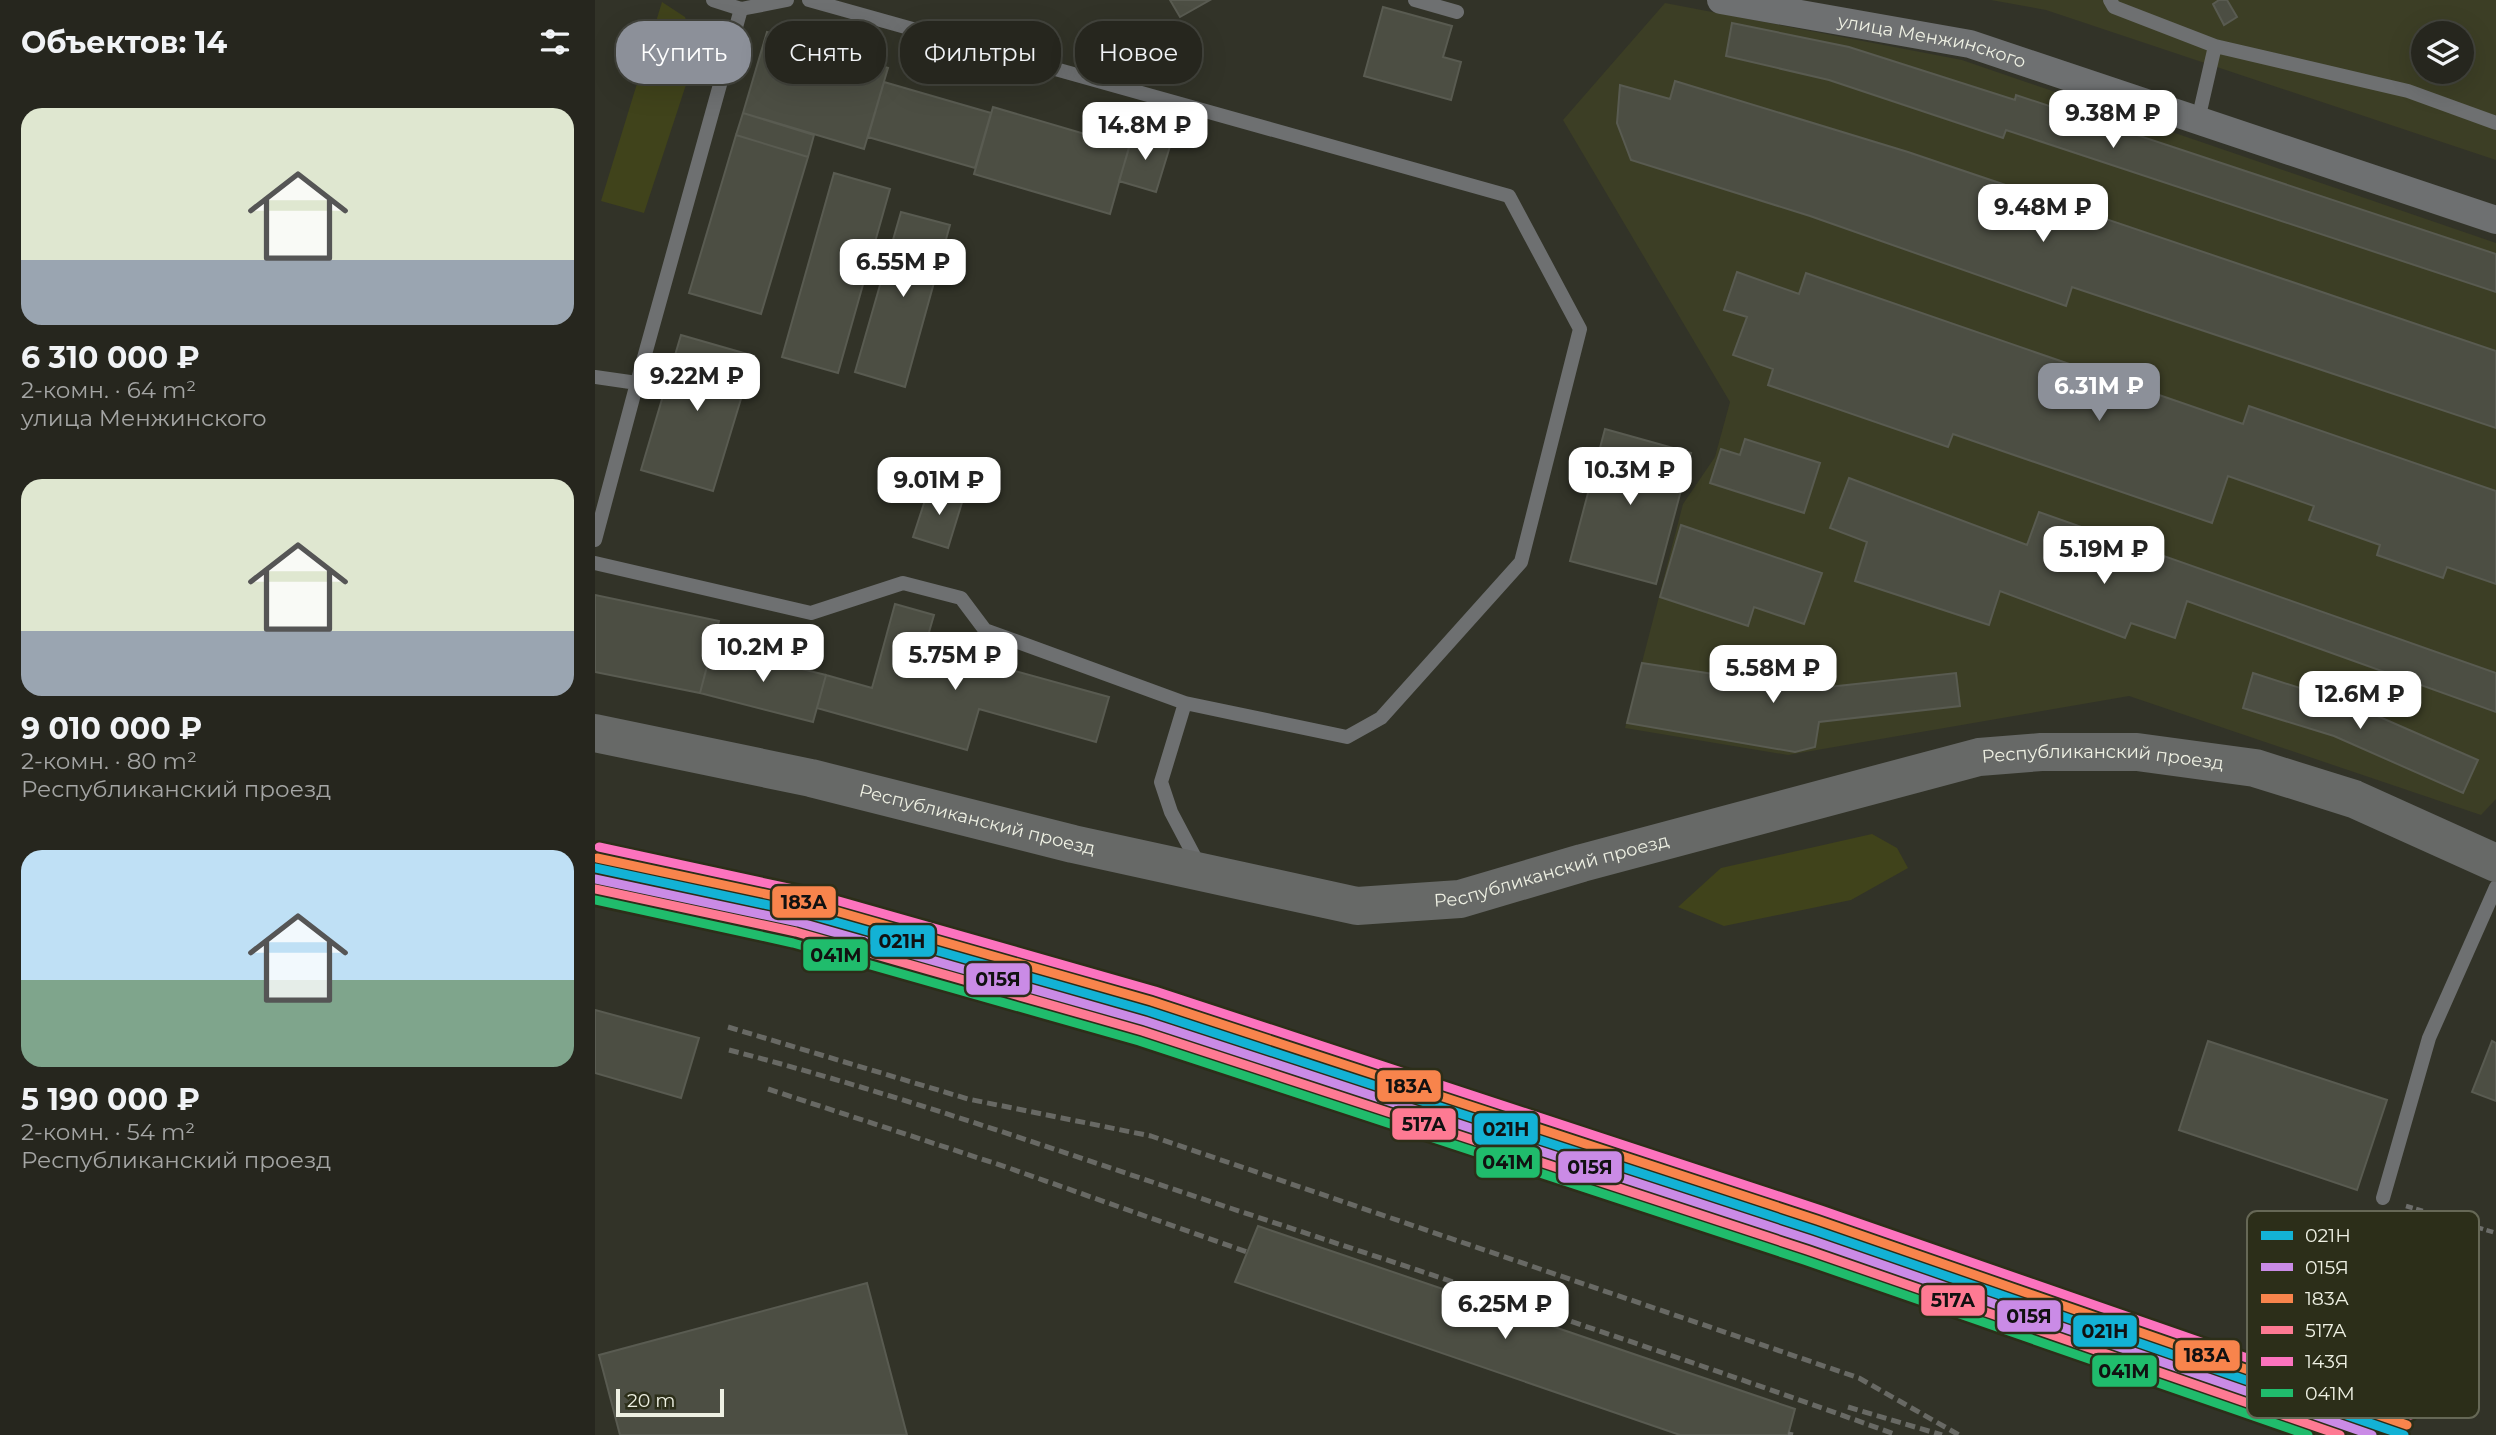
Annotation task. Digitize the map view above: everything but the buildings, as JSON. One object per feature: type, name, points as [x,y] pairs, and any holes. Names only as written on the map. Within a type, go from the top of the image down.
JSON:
[{"type":"main road","name":"Республиканский проезд","points":[[595,733],[811,778],[1203,874],[1357,906],[1460,899],[1979,757],[2041,752],[2137,752],[2255,768],[2354,799],[2496,863]]},
{"type":"street","name":"улица Менжинского","points":[[1721,0],[1970,44],[2496,220]]},
{"type":"lane","points":[[713,0],[741,9],[787,0]]},
{"type":"lane","points":[[595,564],[811,613],[903,583],[961,598],[985,630],[1185,703],[1347,737],[1381,718],[1521,562],[1580,329],[1509,196],[809,0]]},
{"type":"lane","points":[[1415,0],[1457,12]]},
{"type":"lane","points":[[2110,0],[2114,6],[2215,46],[2409,91],[2496,123]]},
{"type":"lane","points":[[595,540],[741,9]]},
{"type":"lane","points":[[2198,120],[2215,46]]},
{"type":"lane","points":[[595,377],[637,383]]},
{"type":"lane","points":[[1185,703],[1161,782],[1171,812],[1203,874]]},
{"type":"lane","points":[[2383,1198],[2429,1038],[2496,887]]},
{"type":"path","points":[[2383,1198],[2425,1211]]},
{"type":"path","points":[[2479,1228],[2496,1233]]},
{"type":"shaded area","points":[[1991,0],[2496,0],[2496,160],[2046,10]]},
{"type":"shaded area","points":[[662,2],[685,17],[686,21],[656,21]]},
{"type":"shaded area","points":[[1665,3],[1962,60],[2496,243],[2496,799],[2481,815],[2129,696],[1788,755],[1625,728],[1683,504],[1715,457],[1730,402],[1563,120]]},
{"type":"shaded area","points":[[637,84],[686,84],[644,213],[601,201]]},
{"type":"shaded area","points":[[1872,834],[1897,848],[1908,868],[1851,900],[1724,926],[1678,907],[1721,868]]},
{"type":"railway","points":[[728,1027],[968,1099],[1151,1136],[1859,1378],[1959,1435]]},
{"type":"railway","points":[[729,1050],[981,1125],[1565,1319],[1897,1435]]},
{"type":"railway","points":[[768,1089],[1006,1167],[1247,1252]]},
{"type":"railway","points":[[1848,1407],[1942,1435]]},
{"type":"railway","points":[[1788,1434],[1793,1435]]},
{"type":"transit line","name":"143Я","points":[[599,847],[807,892],[1155,991],[1821,1210],[2247,1358]]},
{"type":"transit line","name":"183А","points":[[597,858],[804,902],[1151,1001],[1817,1220],[2247,1369]]},
{"type":"transit line","name":"021Н","points":[[595,868],[801,912],[1148,1011],[1814,1230],[2247,1380]]},
{"type":"transit line","name":"015Я","points":[[595,879],[798,922],[1145,1021],[1811,1240],[2247,1392]]},
{"type":"transit line","name":"517А","points":[[595,889],[796,932],[1142,1031],[1807,1250],[2247,1403]]},
{"type":"transit line","name":"041М","points":[[595,900],[793,943],[1139,1041],[1804,1260],[2247,1414]]},
{"type":"transit line","name":"041М","points":[[2259,1418],[2308,1435]]},
{"type":"transit line","name":"517А","points":[[2291,1418],[2340,1435]]},
{"type":"transit line","name":"015Я","points":[[2323,1418],[2372,1435]]},
{"type":"transit line","name":"021Н","points":[[2355,1418],[2404,1435]]},
{"type":"transit line","name":"183А","points":[[2387,1418],[2407,1425]]}]
